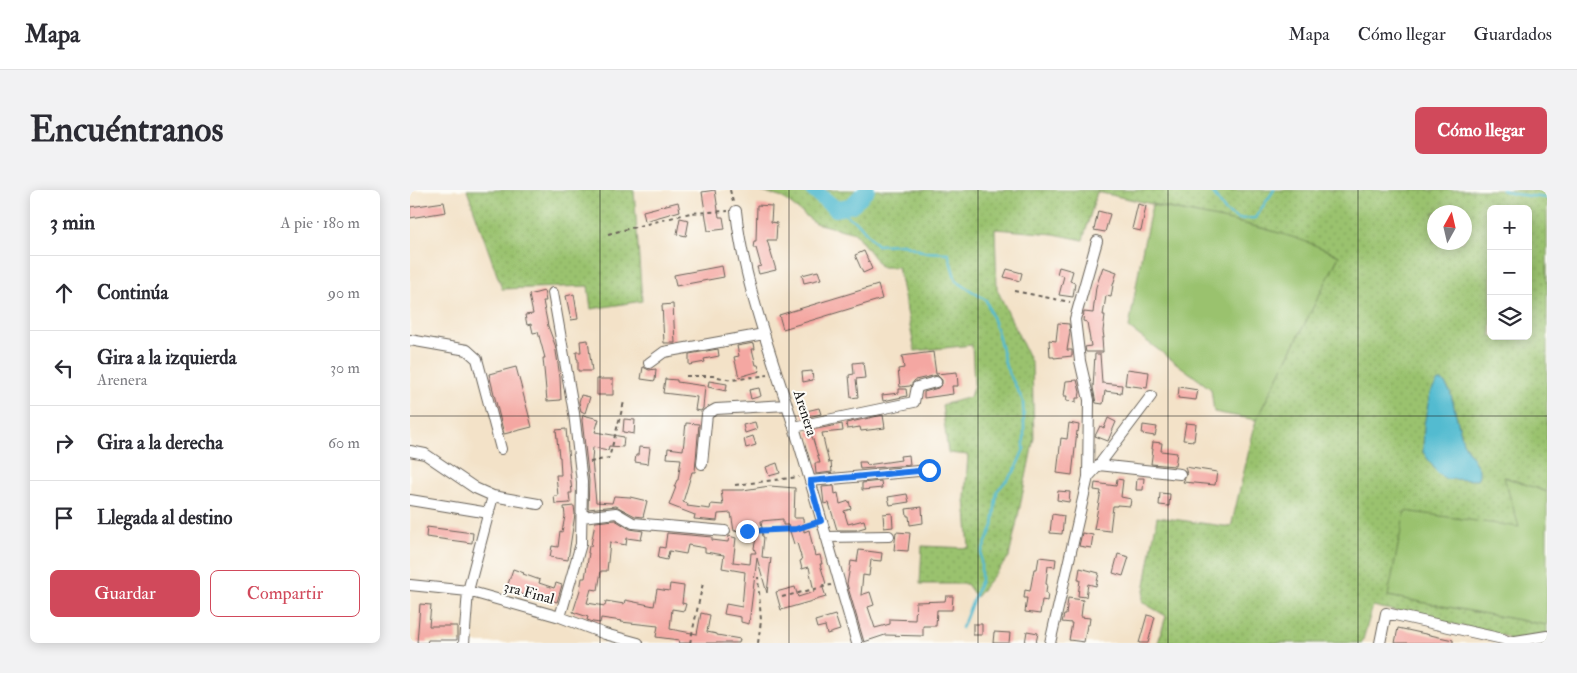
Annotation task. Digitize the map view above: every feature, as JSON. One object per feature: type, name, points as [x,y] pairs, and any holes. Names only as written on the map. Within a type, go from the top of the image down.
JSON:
[{"type":"street","name":"Arenera","points":[[736,211],[739,244],[764,334],[794,427],[857,643]]},
{"type":"street","points":[[1050,643],[1088,477],[1089,400],[1080,362],[1075,319],[1097,241]]},
{"type":"street","points":[[553,293],[574,413],[582,482],[581,544],[560,617]]},
{"type":"street","points":[[649,363],[664,352],[764,334]]},
{"type":"street","points":[[410,340],[467,350],[477,360],[501,449]]},
{"type":"street","points":[[794,427],[914,402],[917,386],[936,382]]},
{"type":"street","points":[[1088,477],[1100,465],[1151,396]]},
{"type":"street","points":[[702,464],[707,414],[716,410],[787,405]]},
{"type":"street","points":[[410,451],[425,454],[475,488],[493,496],[538,504]]},
{"type":"street","points":[[1100,465],[1180,474]]},
{"type":"street","points":[[809,478],[929,470]]},
{"type":"street","points":[[464,643],[468,591],[493,496]]},
{"type":"street","points":[[410,500],[488,513]]},
{"type":"street","points":[[582,517],[616,513],[633,523],[725,531]]},
{"type":"street","points":[[826,537],[889,536]]},
{"type":"street","name":"3ra Final","points":[[410,585],[468,591],[560,617],[605,638],[638,643]]},
{"type":"street","points":[[1380,643],[1386,614],[1505,641],[1547,636]]},
{"type":"path","points":[[608,234],[690,213],[736,211],[730,190]]},
{"type":"path","points":[[1014,291],[1080,304]]},
{"type":"path","points":[[686,376],[713,376],[732,380],[776,374]]},
{"type":"path","points":[[580,465],[609,458],[624,402]]},
{"type":"path","points":[[735,485],[809,478]]},
{"type":"path","points":[[725,531],[796,529],[821,521]]},
{"type":"path","points":[[758,577],[761,621],[758,643]]},
{"type":"path","points":[[690,643],[703,583]]},
{"type":"path","points":[[782,597],[840,583]]},
{"type":"green space","points":[[467,190],[634,190],[642,301],[591,309],[588,286],[502,289]]},
{"type":"green space","points":[[756,190],[1547,190],[1547,492],[1505,477],[1520,527],[1388,596],[1547,625],[1547,643],[1507,643],[1508,637],[1373,606],[1362,643],[1158,643],[1166,616],[1142,602],[1157,517],[1231,527],[1256,420],[1339,256],[1266,229],[1097,192],[1083,240],[1054,234],[995,229],[997,289],[1032,364],[1034,438],[1017,521],[1009,557],[976,597],[967,584],[920,584],[922,546],[969,548],[965,498],[968,455],[948,453],[942,405],[970,397],[974,384],[972,345],[915,351],[898,267],[881,267],[855,233],[815,223],[783,198]]},
{"type":"green space","points":[[1152,205],[1247,224],[1317,246],[1339,256],[1256,420],[1214,412],[1211,389],[1129,328]]},
{"type":"green space","points":[[1504,477],[1547,492],[1547,625],[1388,596],[1405,511],[1519,527]]},
{"type":"water","points":[[1438,381],[1443,381],[1450,391],[1463,442],[1479,469],[1477,480],[1444,479],[1423,452],[1424,425],[1430,393]]},
{"type":"building","points":[[715,190],[719,217],[723,217],[725,229],[708,231],[702,192]]},
{"type":"building","points":[[444,202],[446,212],[410,218],[410,207]]},
{"type":"building","points":[[678,202],[680,211],[645,221],[643,211]]},
{"type":"building","points":[[1138,204],[1146,206],[1141,231],[1132,229]]},
{"type":"building","points":[[757,205],[772,206],[771,222],[777,223],[776,240],[767,240],[776,270],[759,274],[757,267],[761,266],[756,248],[753,248],[754,241],[756,241]]},
{"type":"building","points":[[1098,211],[1110,214],[1105,232],[1094,230]]},
{"type":"building","points":[[680,218],[689,220],[686,236],[677,234]]},
{"type":"building","points":[[864,251],[872,269],[863,273],[855,255]]},
{"type":"building","points":[[722,266],[724,277],[676,286],[674,275]]},
{"type":"building","points":[[1059,267],[1073,271],[1070,281],[1075,283],[1073,297],[1059,295],[1064,276],[1057,274]]},
{"type":"building","points":[[1103,267],[1117,272],[1111,297],[1106,296],[1103,315],[1105,315],[1104,338],[1102,338],[1103,352],[1086,352],[1085,347],[1091,346],[1087,322],[1083,321],[1084,312],[1093,313],[1096,287]]},
{"type":"building","points":[[1007,269],[1022,273],[1020,281],[1004,277]]},
{"type":"building","points":[[818,271],[821,279],[804,283],[802,275]]},
{"type":"building","points":[[878,285],[882,299],[783,329],[779,315]]},
{"type":"building","points":[[544,291],[546,301],[543,301],[548,326],[555,345],[560,377],[561,400],[547,401],[543,358],[545,358],[538,332],[533,333],[531,324],[527,325],[525,315],[533,314],[529,295]]},
{"type":"building","points":[[574,294],[578,319],[571,320],[566,296]]},
{"type":"building","points":[[673,304],[675,343],[664,343],[662,305]]},
{"type":"building","points":[[1058,323],[1069,324],[1070,332],[1067,350],[1072,350],[1072,356],[1050,357],[1049,340],[1056,341]]},
{"type":"building","points":[[588,340],[592,371],[578,371],[576,352],[581,352],[580,341]]},
{"type":"building","points":[[754,343],[755,349],[752,349],[756,365],[758,365],[760,371],[739,377],[734,357],[739,356],[737,346]]},
{"type":"building","points":[[718,349],[719,356],[704,359],[705,362],[689,365],[689,354]]},
{"type":"building","points":[[933,352],[936,374],[957,372],[958,386],[952,386],[953,394],[924,398],[924,392],[938,388],[942,384],[942,380],[937,375],[915,380],[910,386],[900,387],[898,369],[904,368],[902,356]]},
{"type":"building","points":[[1095,354],[1100,354],[1102,383],[1122,385],[1121,393],[1105,391],[1103,404],[1096,403],[1093,388]]},
{"type":"building","points":[[863,362],[865,378],[856,379],[858,397],[851,398],[849,375],[854,374],[853,363]]},
{"type":"building","points":[[516,367],[532,427],[504,434],[489,374]]},
{"type":"building","points":[[643,367],[649,370],[656,369],[655,381],[641,379]]},
{"type":"building","points":[[1127,369],[1149,372],[1147,388],[1125,385]]},
{"type":"building","points":[[812,371],[813,380],[803,382],[802,372]]},
{"type":"building","points":[[597,379],[613,379],[613,395],[597,395]]},
{"type":"building","points":[[665,379],[705,386],[703,408],[701,411],[695,410],[697,397],[663,393]]},
{"type":"building","points":[[1077,380],[1080,392],[1079,398],[1076,398],[1076,402],[1066,401],[1067,396],[1064,396],[1066,381]]},
{"type":"building","points":[[709,381],[727,384],[726,391],[708,387]]},
{"type":"building","points":[[1179,387],[1198,390],[1196,400],[1178,398]]},
{"type":"building","points":[[759,388],[761,396],[751,399],[749,390]]},
{"type":"building","points":[[899,389],[906,389],[907,396],[883,401],[882,395],[899,393]]},
{"type":"building","points":[[581,395],[590,397],[585,413],[581,411],[579,402]]},
{"type":"building","points":[[819,408],[821,414],[804,418],[802,412]]},
{"type":"building","points":[[583,415],[599,419],[595,432],[624,437],[623,447],[609,446],[608,450],[593,447],[592,460],[596,502],[612,503],[614,496],[647,501],[643,517],[635,516],[616,506],[588,509],[589,481]]},
{"type":"building","points":[[883,415],[885,428],[861,431],[860,427],[847,429],[846,423]]},
{"type":"building","points":[[1108,418],[1116,422],[1108,441],[1095,436],[1100,426],[1104,428]]},
{"type":"building","points":[[624,419],[635,420],[634,434],[623,432]]},
{"type":"building","points":[[755,422],[757,429],[745,433],[743,425]]},
{"type":"building","points":[[686,423],[699,424],[695,472],[692,472],[683,502],[688,504],[687,506],[710,509],[711,504],[723,505],[721,490],[743,490],[770,486],[795,488],[794,518],[803,518],[804,532],[809,530],[815,556],[820,555],[822,564],[820,564],[826,584],[822,585],[826,597],[781,610],[776,592],[795,587],[798,597],[814,592],[809,567],[802,569],[800,561],[802,560],[797,543],[794,544],[788,525],[783,525],[783,519],[761,521],[764,537],[762,557],[771,558],[767,593],[757,558],[749,624],[741,622],[741,617],[724,614],[726,604],[742,607],[745,572],[722,568],[724,555],[705,552],[705,548],[688,545],[686,554],[669,551],[667,560],[658,558],[660,547],[665,548],[667,533],[712,537],[712,540],[728,542],[729,536],[736,538],[733,562],[750,564],[751,553],[756,553],[754,548],[758,528],[734,531],[731,513],[718,514],[717,521],[694,519],[695,515],[669,505],[678,480],[681,459],[667,458],[668,448],[683,450]]},
{"type":"building","points":[[1069,423],[1079,425],[1072,475],[1057,473],[1061,438],[1067,439]]},
{"type":"building","points":[[1186,423],[1196,424],[1194,441],[1183,440]]},
{"type":"building","points":[[842,424],[843,431],[822,433],[829,463],[831,462],[832,472],[816,474],[815,463],[820,463],[812,436],[809,437],[807,431]]},
{"type":"building","points":[[1143,425],[1157,427],[1155,436],[1142,434]]},
{"type":"building","points":[[566,429],[572,493],[569,493],[570,503],[555,504],[554,496],[558,496],[556,475],[561,475],[556,430]]},
{"type":"building","points":[[753,436],[756,445],[746,448],[744,439]]},
{"type":"building","points":[[1153,442],[1162,443],[1161,451],[1177,453],[1175,466],[1151,464]]},
{"type":"building","points":[[639,447],[650,448],[648,464],[635,462]]},
{"type":"building","points":[[909,455],[910,465],[860,469],[859,462],[866,462],[867,465],[901,460],[900,456]]},
{"type":"building","points":[[777,463],[780,473],[769,476],[766,467]]},
{"type":"building","points":[[1185,467],[1217,472],[1215,485],[1183,482],[1187,474]]},
{"type":"building","points":[[1137,478],[1144,478],[1143,490],[1136,490]]},
{"type":"building","points":[[1117,479],[1123,480],[1121,497],[1131,499],[1130,506],[1113,506],[1110,531],[1094,529],[1101,491],[1094,490],[1095,483],[1116,486]]},
{"type":"building","points":[[881,481],[882,488],[862,490],[862,483]]},
{"type":"building","points":[[834,486],[835,494],[838,493],[840,504],[849,501],[851,509],[844,511],[848,524],[864,520],[866,527],[856,530],[837,530],[829,503],[824,504],[822,487]]},
{"type":"building","points":[[1058,491],[1070,492],[1069,502],[1057,500]]},
{"type":"building","points":[[1160,493],[1170,494],[1169,506],[1159,505]]},
{"type":"building","points":[[907,494],[909,502],[890,505],[888,497]]},
{"type":"building","points":[[574,506],[575,514],[568,560],[550,557],[552,546],[558,547],[560,531],[562,532],[565,516],[564,507]]},
{"type":"building","points":[[922,507],[923,523],[910,525],[906,509]]},
{"type":"building","points":[[892,513],[893,527],[884,528],[883,514]]},
{"type":"building","points":[[1052,514],[1064,516],[1062,534],[1050,533]]},
{"type":"building","points":[[615,520],[630,529],[643,531],[641,540],[627,538],[626,545],[610,542],[607,571],[601,571],[598,590],[591,589],[587,603],[605,606],[606,601],[624,604],[625,600],[654,606],[657,589],[669,591],[670,584],[684,586],[682,603],[686,604],[684,611],[672,609],[670,629],[697,634],[701,613],[710,615],[707,632],[740,639],[739,643],[678,643],[679,640],[656,637],[658,626],[601,618],[600,623],[593,622],[587,620],[588,617],[573,612],[582,578],[585,578],[589,546],[591,546],[595,522]]},
{"type":"building","points":[[427,527],[473,533],[472,543],[426,537]]},
{"type":"building","points":[[896,532],[910,533],[908,551],[894,550]]},
{"type":"building","points":[[1082,533],[1093,535],[1091,548],[1079,546]]},
{"type":"building","points":[[859,550],[882,553],[881,561],[871,560],[869,576],[863,575],[861,595],[870,592],[874,605],[868,607],[875,628],[890,624],[890,619],[915,620],[916,602],[945,601],[946,596],[953,596],[952,610],[937,610],[936,626],[923,626],[923,636],[885,635],[864,642],[847,584],[851,561],[857,562]]},
{"type":"building","points":[[1118,554],[1129,557],[1123,576],[1113,573]]},
{"type":"building","points":[[1039,557],[1056,559],[1055,567],[1048,566],[1047,601],[1042,600],[1040,614],[1025,612],[1027,598],[1024,598],[1025,590],[1030,591],[1034,569],[1037,569]]},
{"type":"building","points":[[1080,568],[1099,573],[1096,586],[1088,584],[1086,597],[1078,596]]},
{"type":"building","points":[[513,569],[540,580],[539,583],[554,588],[556,583],[562,585],[557,602],[535,595],[534,598],[506,590]]},
{"type":"building","points":[[1068,598],[1083,600],[1081,617],[1090,618],[1084,642],[1069,640],[1072,623],[1062,622],[1064,615],[1066,615]]},
{"type":"building","points":[[420,604],[431,605],[429,626],[457,626],[457,640],[428,640],[427,643],[417,643]]},
{"type":"building","points":[[835,615],[840,630],[827,634],[825,626],[817,628],[815,621]]},
{"type":"building","points":[[1147,615],[1155,617],[1148,643],[1139,643]]},
{"type":"building","points":[[973,624],[982,624],[982,635],[973,635]]},
{"type":"building","points":[[1398,628],[1453,640],[1453,643],[1395,643]]},
{"type":"building","points":[[1027,631],[1038,633],[1036,643],[1025,643]]},
{"type":"building","points":[[994,632],[1010,633],[1009,643],[993,643]]},
{"type":"waterway","points":[[813,190],[836,209],[852,205],[867,190]]},
{"type":"waterway","points":[[1215,190],[1212,192],[1226,212],[1238,219],[1255,218],[1274,190]]},
{"type":"waterway","points":[[1502,190],[1514,194],[1547,198]]},
{"type":"waterway","points":[[836,209],[858,223],[877,245],[903,244],[924,252],[948,253],[956,281],[986,300],[998,334],[1006,367],[1023,401],[1024,449],[1014,472],[997,491],[993,526],[981,554],[981,580],[962,628]]},
{"type":"route","points":[[747,531],[796,529],[821,521],[810,481],[929,470]]}]
